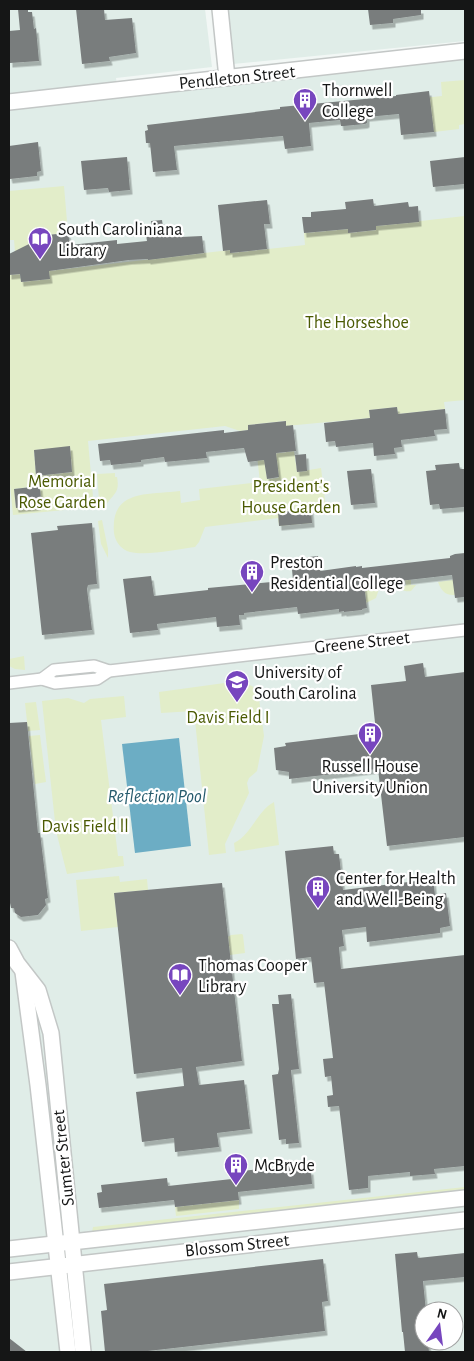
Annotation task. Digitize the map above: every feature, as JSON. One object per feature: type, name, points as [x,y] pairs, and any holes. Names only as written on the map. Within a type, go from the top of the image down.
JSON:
[{"type":"street","points":[[220,9],[227,78]]},
{"type":"street","name":"Pendleton Street","points":[[9,102],[465,52]]},
{"type":"street","name":"Greene Street","points":[[9,683],[42,679],[55,683],[97,679],[109,671],[465,630]]},
{"type":"street","name":"Sumter Street","points":[[9,948],[23,972],[38,990],[51,1033],[83,1352]]},
{"type":"street","name":"Sumter Street","points":[[23,972],[38,1085],[68,1352]]},
{"type":"street","name":"Blossom Street","points":[[9,1249],[465,1198]]},
{"type":"street","name":"Blossom Street","points":[[9,1272],[465,1220]]},
{"type":"shaded area","name":"University of South Carolina","points":[[9,9],[205,9],[212,67],[116,78],[118,94],[465,54],[465,1352],[9,1352]]},
{"type":"shaded area","points":[[228,9],[465,9],[465,41],[233,64]]},
{"type":"green space","points":[[465,80],[465,124],[459,125],[459,129],[434,132],[423,98],[442,96],[441,82]]},
{"type":"green space","points":[[64,186],[68,233],[46,235],[47,249],[31,243],[15,252],[14,240],[9,240],[9,191]]},
{"type":"green space","name":"The Horseshoe","points":[[465,216],[465,400],[444,402],[445,409],[398,414],[397,407],[369,410],[370,418],[286,426],[285,421],[248,425],[248,430],[240,431],[225,426],[88,441],[93,497],[90,504],[85,508],[13,515],[9,474],[9,275],[20,274],[21,282],[49,279],[49,271],[230,250],[231,253],[305,245],[304,233],[348,229],[348,233],[376,230],[376,226]],"holes":[[[70,447],[72,472],[36,476],[34,450]],[[37,486],[40,489],[41,500],[37,500],[37,506],[16,508],[14,489]]]},
{"type":"green space","name":"President's House Garden","points":[[294,451],[297,472],[321,468],[326,508],[311,509],[312,523],[279,526],[278,518],[205,527],[195,547],[154,553],[130,552],[119,545],[114,533],[114,519],[118,508],[125,501],[144,494],[180,491],[181,503],[200,500],[199,489],[260,482],[257,456],[268,455],[265,465],[267,479],[278,478],[277,463],[273,454]]},
{"type":"green space","points":[[115,473],[118,482],[117,490],[106,505],[99,500],[97,474]]},
{"type":"green space","points":[[102,520],[108,558],[101,544],[98,521]]},
{"type":"green space","points":[[405,580],[411,580],[411,585],[416,585],[411,591],[404,591],[401,588],[400,586],[406,586]]},
{"type":"green space","points":[[453,580],[455,595],[449,595],[442,590],[438,582]]},
{"type":"green space","points":[[379,589],[376,598],[366,603],[365,590]]},
{"type":"green space","points":[[24,656],[25,670],[9,666],[9,659]]},
{"type":"green space","name":"Davis Field I","points":[[239,681],[252,686],[258,691],[264,736],[257,771],[249,778],[247,783],[249,793],[225,844],[226,853],[209,855],[194,711],[161,713],[159,692]]},
{"type":"green space","name":"Davis Field ll","points":[[124,696],[126,717],[101,720],[118,856],[123,856],[124,866],[67,874],[56,831],[42,701],[68,698],[84,703],[90,699]]},
{"type":"green space","points":[[36,702],[40,730],[28,731],[25,703]]},
{"type":"green space","points":[[40,735],[46,782],[35,784],[29,736]]},
{"type":"green space","points":[[274,802],[279,845],[235,852],[234,843],[245,834],[263,811]]},
{"type":"green space","points":[[119,876],[120,882],[147,879],[148,890],[114,893],[118,927],[81,931],[76,880]]},
{"type":"green space","points":[[242,934],[245,953],[230,955],[228,937]]},
{"type":"green space","points":[[465,1187],[465,1191],[369,1201],[368,1199],[366,1201],[92,1232],[93,1227]]},
{"type":"green space","points":[[239,1200],[239,1209],[176,1216],[175,1207]]},
{"type":"water","name":"Reflection Pool","points":[[179,738],[191,846],[135,853],[122,744]]},
{"type":"building","points":[[18,9],[28,9],[28,12],[32,12],[34,29],[36,28],[39,61],[10,63],[9,31],[20,30]]},
{"type":"building","points":[[76,9],[104,9],[105,20],[132,18],[136,53],[109,57],[110,61],[82,64]]},
{"type":"building","points":[[368,9],[421,9],[421,15],[393,19],[393,23],[370,25]]},
{"type":"building","points":[[429,91],[434,132],[401,135],[399,114],[367,117],[367,123],[365,124],[341,126],[340,120],[309,123],[311,146],[285,149],[283,136],[174,146],[177,170],[153,172],[150,143],[146,143],[145,131],[148,130],[147,125],[280,109],[280,107]]},
{"type":"building","points":[[38,142],[41,171],[37,172],[37,176],[10,179],[9,146]]},
{"type":"building","points":[[127,157],[130,190],[109,192],[108,188],[84,190],[81,161]]},
{"type":"building","points":[[465,157],[465,184],[433,187],[430,161]]},
{"type":"building","points":[[373,199],[374,206],[408,202],[409,207],[418,206],[419,222],[376,226],[376,230],[348,233],[348,229],[304,233],[302,217],[311,217],[311,212],[346,209],[345,202]]},
{"type":"building","points":[[267,200],[270,224],[264,224],[267,249],[230,253],[230,250],[223,251],[218,205]]},
{"type":"building","points":[[162,220],[164,234],[181,232],[181,237],[202,236],[204,253],[148,260],[129,260],[49,271],[50,279],[21,282],[20,274],[9,275],[9,254],[31,243],[47,247],[46,235],[68,233],[70,245],[117,240],[117,244],[147,241],[146,235],[153,235],[151,221]]},
{"type":"building","points":[[397,407],[398,414],[445,409],[447,429],[434,430],[435,436],[401,440],[402,447],[394,448],[395,454],[374,456],[373,443],[336,447],[335,441],[326,442],[324,423],[370,418],[369,410]]},
{"type":"building","points":[[286,421],[286,426],[293,425],[296,451],[276,453],[279,477],[267,479],[264,460],[248,462],[244,448],[206,452],[207,458],[165,462],[164,457],[141,460],[141,462],[111,465],[110,460],[100,461],[98,444],[224,430],[224,433],[248,430],[248,425]]},
{"type":"building","points":[[70,446],[72,472],[36,476],[34,450]]},
{"type":"building","points":[[306,454],[307,471],[297,472],[295,455]]},
{"type":"building","points":[[459,463],[460,469],[465,469],[465,507],[440,509],[439,504],[430,505],[426,471],[436,470],[435,465]]},
{"type":"building","points":[[371,469],[375,503],[351,505],[347,471]]},
{"type":"building","points":[[40,486],[41,500],[37,500],[38,506],[16,508],[14,489]]},
{"type":"building","points":[[311,509],[312,523],[279,526],[278,512]]},
{"type":"building","points":[[92,523],[97,584],[88,585],[87,589],[92,630],[42,635],[31,533],[58,530],[57,526]]},
{"type":"building","name":"Preston Residential College","points":[[465,553],[465,597],[455,598],[452,575],[364,585],[367,608],[362,610],[339,612],[339,609],[298,614],[297,607],[244,613],[244,615],[239,615],[240,625],[217,627],[216,617],[157,624],[158,630],[130,633],[123,579],[151,576],[154,596],[208,590],[208,588],[293,580],[291,559],[318,556],[320,571],[450,558],[450,556],[455,554]]},
{"type":"building","name":"Russell House University Union","points":[[423,663],[425,677],[465,672],[465,837],[387,846],[378,769],[289,779],[289,772],[276,770],[274,748],[286,746],[285,743],[376,732],[371,685],[406,681],[404,666]]},
{"type":"building","points":[[27,722],[38,833],[40,833],[48,898],[45,899],[46,905],[38,915],[21,917],[15,913],[14,908],[11,908],[9,904],[9,723]]},
{"type":"building","points":[[333,846],[334,854],[339,854],[343,890],[433,879],[435,895],[446,893],[450,926],[440,928],[440,933],[367,942],[366,927],[342,930],[344,946],[339,947],[341,969],[465,955],[465,1166],[434,1169],[435,1174],[410,1176],[410,1172],[368,1176],[368,1188],[349,1190],[339,1106],[328,1107],[327,1096],[333,1095],[331,1076],[325,1077],[323,1059],[333,1058],[324,982],[314,983],[311,957],[296,959],[285,851]]},
{"type":"building","points":[[222,883],[242,1061],[196,1067],[199,1085],[244,1080],[250,1129],[217,1133],[219,1147],[175,1152],[174,1138],[142,1142],[136,1092],[184,1086],[182,1068],[134,1074],[114,893]]},
{"type":"building","name":"McBryde","points":[[291,994],[299,1069],[291,1070],[299,1143],[286,1144],[286,1139],[279,1140],[272,1075],[278,1074],[279,1069],[272,1004],[279,1004],[278,995]]},
{"type":"building","name":"McBryde","points":[[306,1164],[306,1171],[311,1170],[312,1184],[238,1192],[239,1200],[175,1207],[174,1200],[99,1208],[97,1193],[102,1192],[101,1185],[167,1178],[168,1186],[241,1178],[241,1171]]},
{"type":"building","points":[[417,1252],[418,1258],[465,1253],[465,1277],[423,1281],[425,1301],[414,1301],[414,1351],[429,1352],[405,1352],[395,1254]]},
{"type":"building","points":[[323,1259],[328,1301],[322,1302],[325,1331],[139,1352],[105,1352],[101,1311],[107,1310],[104,1284]]},
{"type":"building","points":[[9,1338],[27,1352],[9,1352]]},
{"type":"place","name":"Thornwell College","points":[[305,121]]},
{"type":"place","name":"South Caroliniana Library","points":[[40,260]]},
{"type":"place","name":"Preston Residential College","points":[[252,593]]},
{"type":"place","name":"University of South Carolina","points":[[237,703]]},
{"type":"place","name":"Russell House University Union","points":[[370,755]]},
{"type":"place","name":"Center for Health and Well-Being","points":[[318,909]]},
{"type":"place","name":"Thomas Cooper Library","points":[[180,996]]},
{"type":"place","name":"McBryde","points":[[236,1186]]},
{"type":"park label","name":"Memorial Rose Garden","points":[[62,491]]}]
